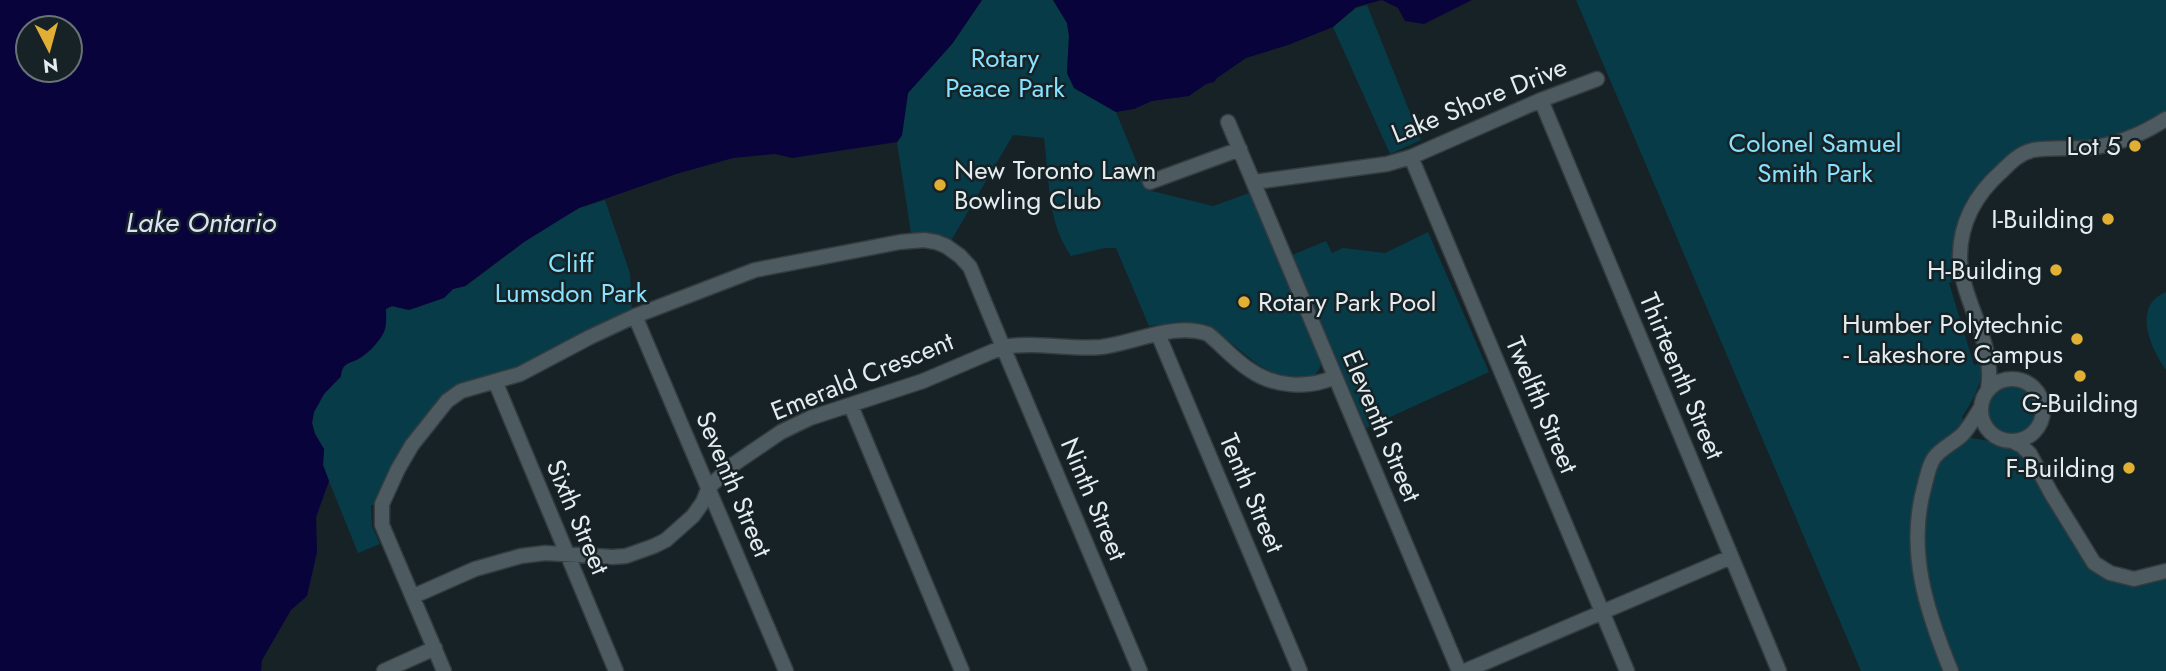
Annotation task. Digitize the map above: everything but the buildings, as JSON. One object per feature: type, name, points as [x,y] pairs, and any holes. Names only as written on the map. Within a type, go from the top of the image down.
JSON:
[{"type":"street","name":"Lake Shore Drive","points":[[1254,183],[1387,164],[1411,157],[1541,100],[1597,79]]},
{"type":"street","name":"Thirteenth Street","points":[[1541,100],[1779,671]]},
{"type":"street","points":[[1951,671],[1924,596],[1917,534],[1922,494],[1933,459],[1962,435],[1988,389],[1991,365],[1968,294],[1961,261],[1961,242],[1966,221],[1983,189],[2025,153],[2114,144],[2166,119]]},
{"type":"street","name":"Eleventh Street","points":[[1228,122],[1458,671]]},
{"type":"street","points":[[1150,182],[1240,149]]},
{"type":"street","name":"Twelfth Street","points":[[1411,157],[1627,671]]},
{"type":"street","points":[[444,671],[382,525],[381,515],[387,492],[412,445],[447,401],[461,391],[520,374],[635,316],[755,270],[900,242],[924,240],[946,246],[970,267],[1003,347],[1034,343],[1099,347],[1158,334],[1191,331],[1208,334],[1249,370],[1277,382],[1293,385],[1313,384],[1335,377]]},
{"type":"street","name":"Seventh Street","points":[[635,316],[786,671]]},
{"type":"street","name":"Tenth Street","points":[[1158,334],[1300,671]]},
{"type":"street","name":"Emerald Crescent","points":[[414,596],[475,569],[501,561],[545,553],[613,557],[633,554],[654,546],[693,516],[709,487],[734,464],[781,432],[810,418],[923,380],[1003,347]]},
{"type":"street","name":"Ninth Street","points":[[1003,347],[1140,671]]},
{"type":"street","points":[[1991,365],[2006,379]]},
{"type":"street","points":[[1980,407],[1986,427],[2002,439],[2022,439],[2039,427],[2043,407],[2041,396],[2035,388],[2026,382],[2006,379],[1988,389]]},
{"type":"street","name":"Sixth Street","points":[[495,381],[616,671]]},
{"type":"street","points":[[851,406],[962,671]]},
{"type":"street","points":[[1962,435],[1993,434]]},
{"type":"street","points":[[2030,454],[2032,434]]},
{"type":"street","points":[[2012,441],[2030,454],[2094,563],[2110,573],[2134,579],[2166,571]]},
{"type":"street","points":[[1465,671],[1731,557]]},
{"type":"street","points":[[384,671],[435,648]]},
{"type":"green space","name":"Rotary Peace Park","points":[[982,0],[1053,0],[1067,23],[1067,73],[1074,88],[1116,112],[1148,190],[1213,206],[1249,193],[1317,352],[1321,366],[1316,374],[1292,377],[1265,369],[1228,340],[1207,328],[1207,324],[1180,322],[1149,326],[1116,248],[1071,256],[1063,243],[1050,199],[1044,138],[1013,135],[952,239],[933,233],[911,233],[897,143],[902,135],[908,93],[952,44]]},
{"type":"green space","name":"Colonel Samuel Smith Park","points":[[1576,0],[2166,0],[2166,111],[2150,122],[2117,136],[2086,142],[2045,142],[1972,195],[1958,280],[1949,283],[1974,365],[1983,362],[1977,391],[1962,417],[1972,438],[2001,443],[2019,453],[2077,551],[2091,568],[2166,576],[2166,671],[1861,671]]},
{"type":"green space","points":[[1367,5],[1421,140],[1390,154],[1333,27],[1356,8]]},
{"type":"green space","name":"Cliff Lumsdon Park","points":[[605,200],[630,273],[632,308],[530,363],[459,386],[375,505],[371,505],[372,526],[380,544],[358,553],[323,465],[324,449],[312,423],[314,412],[324,394],[341,377],[345,366],[367,354],[377,343],[385,324],[386,309],[392,306],[409,310],[443,298],[453,289],[466,286],[556,221],[579,208]]},
{"type":"green space","points":[[1428,232],[1489,372],[1366,428],[1292,255],[1326,241],[1332,253],[1343,248],[1385,253]]},
{"type":"green space","points":[[2166,292],[2166,370],[2150,340],[2147,317],[2149,307],[2155,299]]},
{"type":"green space","points":[[2012,387],[2029,394],[2036,411],[2029,428],[2012,435],[1995,428],[1988,411],[1995,394]]},
{"type":"water","name":"Lake Ontario","points":[[0,0],[982,0],[952,44],[908,93],[902,135],[897,142],[792,158],[775,154],[733,158],[676,174],[579,208],[524,242],[465,286],[453,289],[444,298],[409,310],[392,306],[386,309],[386,327],[380,339],[363,356],[345,366],[341,376],[324,394],[314,412],[312,423],[324,449],[323,465],[329,481],[316,517],[317,552],[307,596],[291,610],[262,660],[261,671],[0,671]]},
{"type":"water","points":[[1053,0],[1382,0],[1356,7],[1333,27],[1246,58],[1214,82],[1206,84],[1189,96],[1152,101],[1134,109],[1116,112],[1074,88],[1067,73],[1067,23]]},
{"type":"water","points":[[1382,0],[1472,0],[1424,24],[1405,21],[1398,8]]},
{"type":"place","name":"Lot 5","points":[[2135,146]]},
{"type":"place","name":"New Toronto Lawn Bowling Club","points":[[940,185]]},
{"type":"place","name":"I-Building","points":[[2108,219]]},
{"type":"place","name":"H-Building","points":[[2056,270]]},
{"type":"place","name":"Rotary Park Pool","points":[[1244,302]]},
{"type":"place","name":"Humber Polytechnic - Lakeshore Campus","points":[[2077,339]]},
{"type":"place","name":"G-Building","points":[[2080,376]]},
{"type":"place","name":"F-Building","points":[[2129,468]]}]
